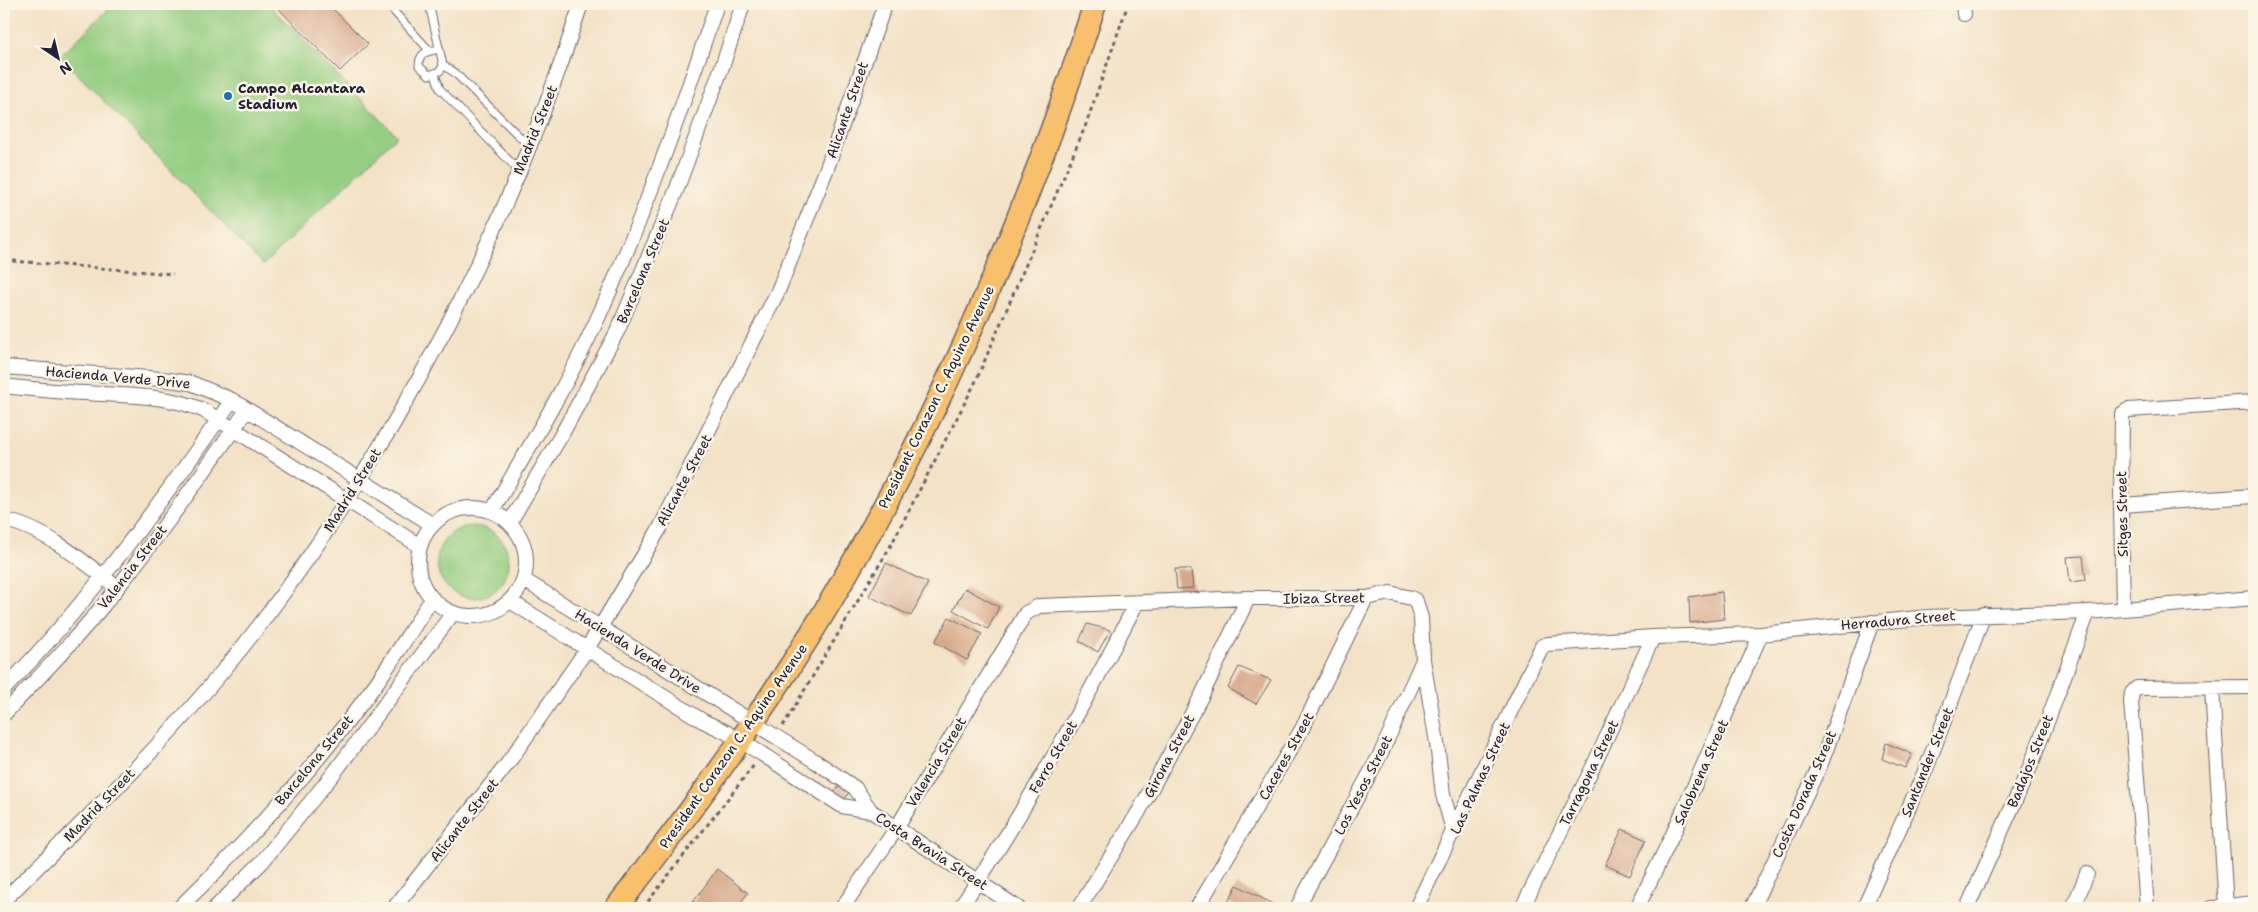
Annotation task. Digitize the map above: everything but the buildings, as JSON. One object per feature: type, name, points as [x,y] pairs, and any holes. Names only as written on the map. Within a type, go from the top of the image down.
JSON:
[{"type":"main road","name":"President Corazon C. Aquino Avenue","points":[[616,908],[667,843],[753,722],[832,599],[905,468],[990,284],[1032,183],[1065,97],[1095,4]]},
{"type":"street","name":"Madrid Street","points":[[4,900],[104,802],[196,702],[261,624],[317,546],[360,480],[428,362],[520,172],[563,61],[581,4]]},
{"type":"street","name":"Barcelona Street","points":[[492,511],[543,423],[596,323],[653,186],[717,4]]},
{"type":"street","name":"Barcelona Street","points":[[510,522],[562,434],[618,330],[676,191],[743,4]]},
{"type":"street","name":"Alicante Street","points":[[394,908],[508,763],[586,649],[660,528],[778,291],[828,168],[884,4]]},
{"type":"street","name":"Hacienda Verde Drive","points":[[4,367],[162,379],[191,383],[232,400],[433,525]]},
{"type":"street","name":"Hacienda Verde Drive","points":[[4,386],[160,397],[188,404],[218,419],[420,546]]},
{"type":"street","name":"Valencia Street","points":[[4,689],[70,618],[103,577],[147,520],[232,400]]},
{"type":"street","name":"Sitges Street","points":[[2124,608],[2121,505],[2122,414],[2128,410],[2254,402]]},
{"type":"street","name":"Valencia Street","points":[[4,714],[63,651],[117,588],[247,410]]},
{"type":"street","points":[[2121,505],[2254,496]]},
{"type":"street","points":[[467,508],[492,511],[510,522],[518,532],[527,555],[524,580],[510,601],[498,610],[483,615],[468,616],[453,613],[432,599],[424,587],[419,574],[418,560],[420,546],[425,534],[433,525],[448,514],[467,508]]},
{"type":"street","points":[[4,520],[27,528],[57,544],[117,588]]},
{"type":"street","name":"Hacienda Verde Drive","points":[[524,580],[753,722]]},
{"type":"street","name":"Ibiza Street","points":[[1026,613],[1039,606],[1248,598],[1366,598],[1390,593],[1406,595],[1416,601],[1421,618],[1423,660],[1437,743],[1443,795],[1454,833]]},
{"type":"street","name":"Girona Street","points":[[1079,908],[1156,779],[1202,695],[1248,598]]},
{"type":"street","name":"Caceres Street","points":[[1197,908],[1302,729],[1366,598]]},
{"type":"street","name":"Herradura Street","points":[[1542,646],[1548,644],[1653,637],[1760,634],[1872,622],[1984,614],[2088,612],[2254,598]]},
{"type":"street","name":"Barcelona Street","points":[[179,908],[242,844],[317,759],[375,684],[432,599]]},
{"type":"street","name":"Hacienda Verde Drive","points":[[510,601],[703,721],[740,740]]},
{"type":"street","name":"Ferro Street","points":[[960,908],[1034,790],[1100,675],[1138,602]]},
{"type":"street","name":"Badajos Street","points":[[1967,908],[2031,765],[2088,612]]},
{"type":"street","name":"Barcelona Street","points":[[215,908],[262,862],[334,773],[453,613]]},
{"type":"street","name":"Valencia Street","points":[[842,908],[896,829],[1026,613]]},
{"type":"street","name":"Santander Street","points":[[1864,908],[1926,769],[1984,614]]},
{"type":"street","name":"Costa Dorada Street","points":[[1752,908],[1822,761],[1872,622]]},
{"type":"street","name":"Salobrena Street","points":[[1637,908],[1674,832],[1760,634]]},
{"type":"street","name":"Tarragona Street","points":[[1522,908],[1592,769],[1653,637]]},
{"type":"street","name":"Las Palmas Street","points":[[1416,908],[1454,833],[1542,646]]},
{"type":"street","name":"Los Yesos Street","points":[[1297,908],[1381,753],[1423,660]]},
{"type":"street","points":[[2147,908],[2131,701],[2132,693],[2137,688],[2212,689],[2254,687]]},
{"type":"street","points":[[2212,689],[2226,906]]},
{"type":"street","name":"Costa Bravia Street","points":[[753,722],[855,788],[871,811],[896,829],[1018,908]]},
{"type":"street","name":"Costa Bravia Street","points":[[740,740],[842,806],[871,811]]},
{"type":"street","points":[[2073,908],[2087,874]]},
{"type":"street","points":[[2211,908],[2254,903]]},
{"type":"lane","points":[[387,4],[429,50]]},
{"type":"lane","points":[[429,4],[443,65],[440,71],[429,75],[419,66],[422,54],[439,48]]},
{"type":"lane","points":[[443,65],[455,74],[530,146]]},
{"type":"lane","points":[[435,74],[440,89],[520,172]]},
{"type":"path","points":[[13,261],[173,274]]},
{"type":"green space","name":"Campo Alcantara Stadium","points":[[114,4],[268,4],[397,136],[263,265],[60,56]]},
{"type":"green space","points":[[473,526],[487,529],[499,536],[506,548],[509,562],[506,576],[499,588],[487,595],[473,598],[459,595],[447,588],[440,576],[437,562],[440,548],[447,536],[459,529]]},
{"type":"place","name":"Campo Alcantara Stadium","points":[[228,96]]}]
